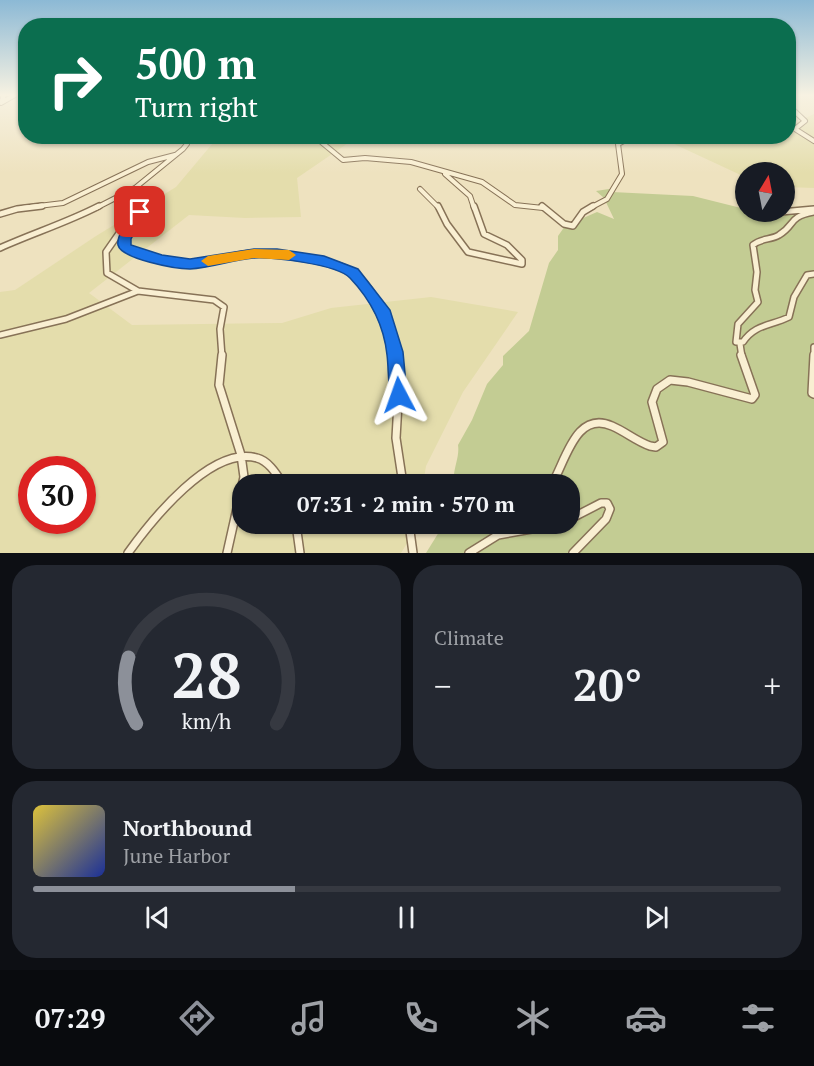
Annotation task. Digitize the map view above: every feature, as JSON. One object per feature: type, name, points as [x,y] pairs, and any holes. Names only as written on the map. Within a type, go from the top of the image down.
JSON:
[{"type":"street","points":[[796,130],[814,141]]},
{"type":"street","points":[[0,248],[36,231],[66,223],[135,188],[188,144]]},
{"type":"street","points":[[326,144],[343,160],[365,158],[400,161],[482,182],[515,205],[542,206],[564,224],[573,226],[583,212],[607,199],[622,174],[618,144]]},
{"type":"street","points":[[0,214],[22,206],[50,206],[63,203],[146,163],[177,154]]},
{"type":"street","points":[[420,189],[436,203],[447,224],[468,252],[522,264],[522,260],[512,249],[484,234],[470,196],[460,185],[439,170]]},
{"type":"street","points":[[135,188],[141,193],[140,214],[123,242],[128,250],[186,264],[254,253],[287,255],[324,261],[356,274],[383,310],[395,352],[399,386],[396,438],[401,474]]},
{"type":"street","points":[[141,202],[106,252],[107,273],[138,291],[214,300],[225,307],[220,329],[222,353],[219,385],[241,455],[244,477],[227,553]]},
{"type":"street","points":[[795,212],[814,211]]},
{"type":"street","points":[[557,474],[580,428],[591,421],[604,420],[646,446],[656,447],[663,442],[652,402],[657,389],[670,380],[688,382],[752,399],[755,395],[742,359],[740,344],[734,338],[739,320],[758,302],[755,290],[757,272],[753,245],[759,239],[772,238],[781,234],[795,216],[814,211]]},
{"type":"street","points":[[740,344],[753,328],[789,317],[802,281],[807,275],[814,274]]},
{"type":"street","points":[[0,335],[66,319],[138,291]]},
{"type":"street","points":[[814,347],[812,393],[814,394]]},
{"type":"street","points":[[128,553],[151,524],[198,477],[214,466],[241,455],[260,459],[276,474]]},
{"type":"street","points":[[573,553],[606,519],[610,509],[607,503],[601,504],[580,514]]},
{"type":"street","points":[[297,534],[300,553]]},
{"type":"street","points":[[410,534],[413,553]]},
{"type":"street","points":[[469,553],[500,534]]},
{"type":"shaded area","points":[[814,121],[814,188],[795,187],[795,162],[735,162],[735,172],[674,144],[796,144],[796,123]]},
{"type":"shaded area","points":[[212,144],[347,144],[297,178],[301,217],[245,218],[189,215],[89,293],[132,325],[282,323],[331,308],[431,297],[518,312],[463,392],[426,466],[425,474],[232,474],[232,534],[413,534],[401,553],[0,553],[0,292],[15,290],[96,236],[176,187]]},
{"type":"green space","points":[[609,189],[612,192],[693,196],[735,206],[735,222],[795,222],[795,213],[814,210],[814,553],[426,553],[438,534],[580,534],[580,474],[454,474],[458,445],[472,420],[487,384],[503,365],[503,356],[529,331],[549,263],[558,250],[558,236],[565,226],[597,212],[614,219],[604,198],[596,191]]},
{"type":"slow traffic","points":[[208,261],[254,253],[289,255]]},
{"type":"route","points":[[140,212],[124,239],[124,246],[128,250],[162,260],[190,264],[254,253],[294,255],[324,261],[354,272],[383,310],[395,352],[399,395]]}]
